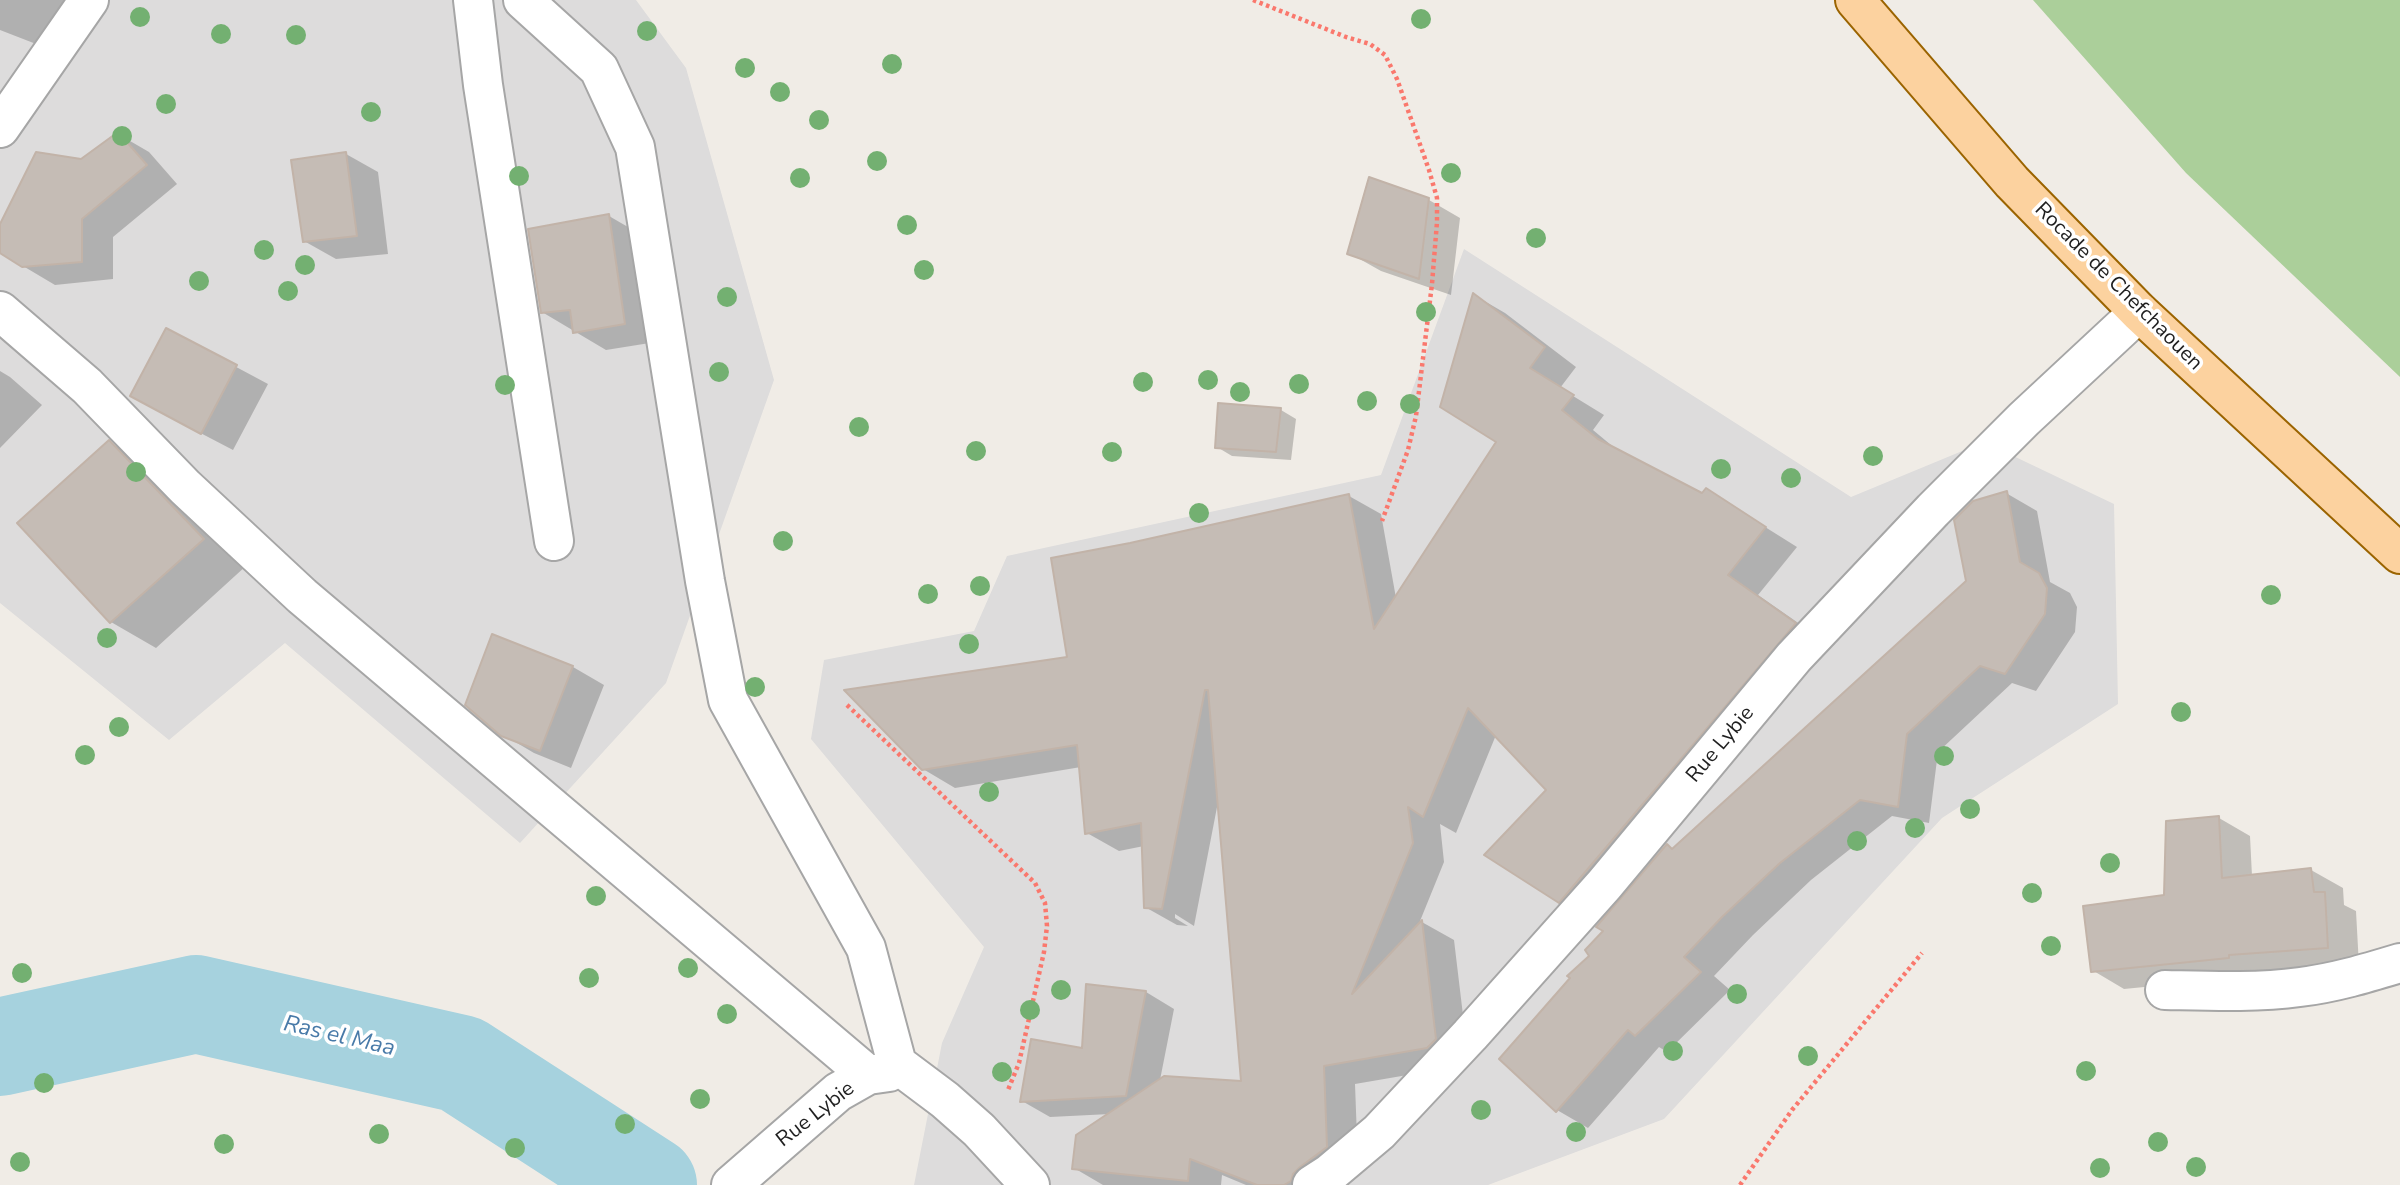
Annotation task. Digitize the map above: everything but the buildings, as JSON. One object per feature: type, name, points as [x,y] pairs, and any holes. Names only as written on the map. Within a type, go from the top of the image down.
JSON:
[{"type":"main road","name":"Rocade de Chefchaouen","points":[[1855,0],[2012,182],[2139,312],[2400,554]]},
{"type":"street","points":[[0,128],[89,0]]},
{"type":"street","points":[[473,0],[483,85],[554,541]]},
{"type":"street","points":[[523,0],[599,69],[635,147],[705,581],[728,700],[866,947],[868,1077]]},
{"type":"street","points":[[0,311],[87,386],[185,487],[302,596],[868,1077],[945,1100],[979,1130],[1030,1185]]},
{"type":"street","name":"Rue Lybie","points":[[1312,1185],[1379,1132],[1470,1035],[1604,885],[1794,657],[1933,510],[2024,419],[2139,312]]},
{"type":"street","points":[[2165,990],[2241,992],[2301,987],[2353,977],[2400,963]]},
{"type":"street","name":"Rue Lybie","points":[[731,1185],[868,1077]]},
{"type":"path","points":[[1253,0],[1370,44],[1385,55],[1397,79],[1437,198],[1432,284],[1416,416],[1408,450],[1382,521]]},
{"type":"path","points":[[847,705],[1035,883],[1045,902],[1047,926],[1044,952],[1020,1063],[1008,1090],[979,1130]]},
{"type":"path","points":[[1740,1185],[1792,1110],[1922,953]]},
{"type":"shaded area","points":[[0,0],[636,0],[686,68],[774,380],[666,683],[520,843],[285,643],[169,740],[0,603]]},
{"type":"shaded area","points":[[1464,249],[1851,497],[1984,442],[2114,504],[2118,704],[1942,818],[1664,1119],[1488,1185],[914,1185],[942,1043],[984,947],[811,739],[824,660],[974,631],[1007,556],[1381,475]]},
{"type":"green space","points":[[2033,0],[2400,0],[2400,377],[2186,173]]},
{"type":"waterway","name":"Ras el Maa","points":[[0,1047],[196,1004],[461,1064],[648,1185]]}]
